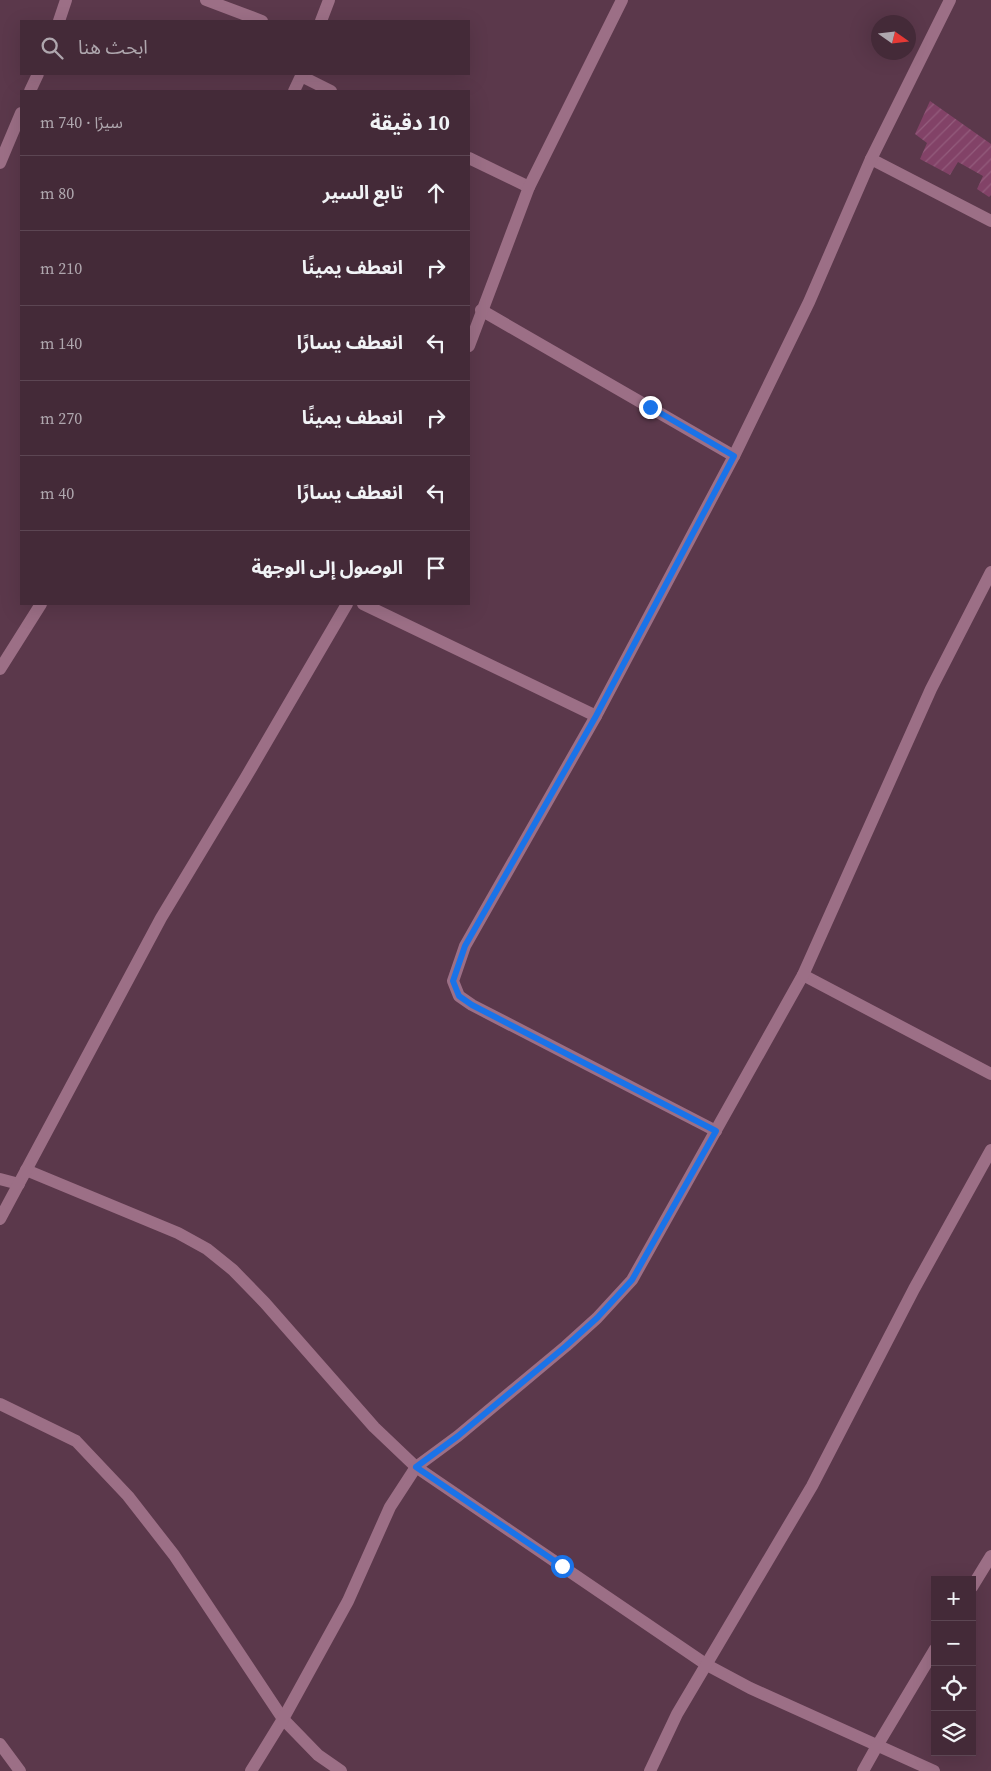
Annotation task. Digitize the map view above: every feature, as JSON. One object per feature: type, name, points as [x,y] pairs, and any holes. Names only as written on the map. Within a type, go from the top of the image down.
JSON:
[{"type":"street","points":[[59,20],[66,0]]},
{"type":"street","points":[[206,0],[259,20]]},
{"type":"street","points":[[321,20],[329,0]]},
{"type":"street","points":[[470,343],[529,187],[622,0]]},
{"type":"street","points":[[716,1131],[472,1005],[459,996],[453,981],[465,946],[596,716],[734,456],[809,302],[871,159],[950,0]]},
{"type":"street","points":[[30,90],[38,75]]},
{"type":"street","points":[[294,90],[301,75],[329,90]]},
{"type":"street","points":[[0,163],[20,115]]},
{"type":"street","points":[[470,158],[529,187]]},
{"type":"street","points":[[871,159],[991,221]]},
{"type":"street","points":[[481,310],[734,456]]},
{"type":"street","points":[[251,1771],[283,1719],[348,1601],[390,1507],[416,1467],[458,1436],[566,1346],[621,1294],[632,1280],[802,975],[931,689],[991,572]]},
{"type":"street","points":[[0,669],[40,605]]},
{"type":"street","points":[[0,1219],[161,918],[346,605]]},
{"type":"street","points":[[365,605],[596,716]]},
{"type":"street","points":[[802,975],[991,1074]]},
{"type":"street","points":[[650,1771],[677,1714],[812,1486],[914,1289],[991,1150]]},
{"type":"street","points":[[26,1170],[178,1233],[207,1249],[233,1270],[266,1303],[374,1427],[416,1467],[707,1665],[750,1688],[934,1771]]},
{"type":"street","points":[[0,1179],[19,1184]]},
{"type":"street","points":[[0,1404],[76,1441],[128,1496],[174,1555],[283,1719],[318,1756],[341,1771]]},
{"type":"street","points":[[976,1581],[991,1556]]},
{"type":"street","points":[[863,1771],[931,1657]]},
{"type":"street","points":[[0,1744],[20,1771]]},
{"type":"shaded area","points":[[930,101],[991,144],[991,195],[989,197],[977,189],[983,176],[958,162],[950,175],[920,159],[927,143],[915,134]]},
{"type":"route","points":[[562,1566],[416,1467],[458,1436],[566,1346],[621,1294],[632,1280],[716,1131],[472,1005],[459,996],[453,981],[465,946],[596,716],[734,456],[650,407]]}]
